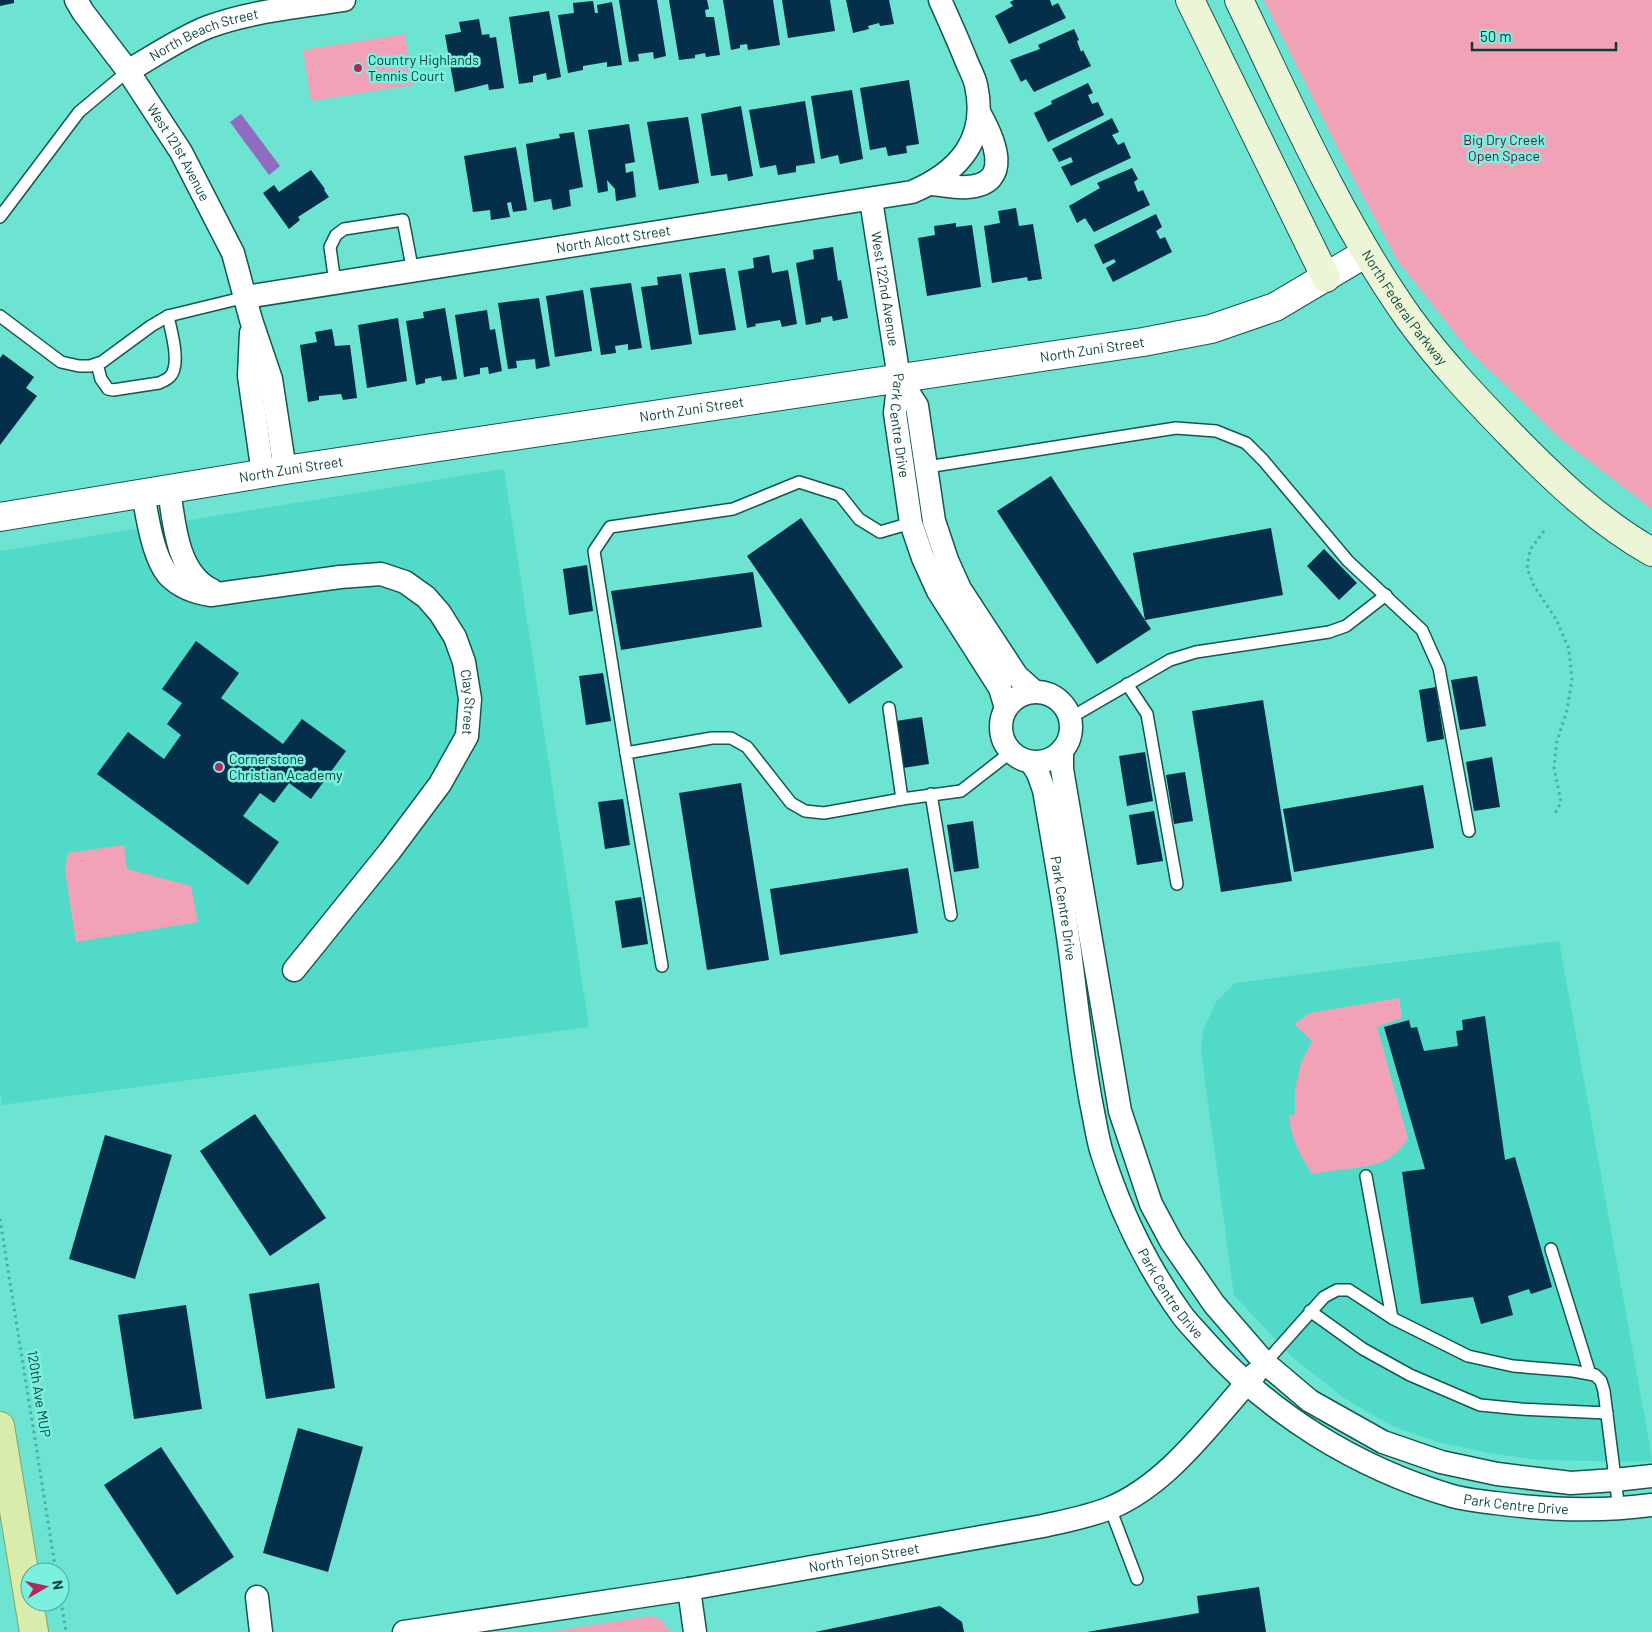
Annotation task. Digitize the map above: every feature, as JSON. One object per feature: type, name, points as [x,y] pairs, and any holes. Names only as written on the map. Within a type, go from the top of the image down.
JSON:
[{"type":"main road","points":[[1190,0],[1326,278]]},
{"type":"main road","name":"North Federal Parkway","points":[[1239,0],[1333,196],[1366,253],[1408,318],[1456,376],[1551,476],[1591,510],[1634,542],[1652,552]]},
{"type":"main road","points":[[0,1426],[34,1632]]},
{"type":"street","name":"West 121st Avenue","points":[[76,0],[128,71],[181,152],[233,254],[251,320],[271,379],[274,472]]},
{"type":"street","name":"North Beach Street","points":[[128,71],[177,42],[208,27],[240,17],[344,0]]},
{"type":"street","points":[[932,184],[966,187],[980,184],[995,171],[997,160],[990,132],[980,114],[976,84],[940,0]]},
{"type":"street","name":"North Alcott Street","points":[[246,297],[871,200],[912,192],[932,184],[960,162],[975,133],[980,114]]},
{"type":"street","name":"West 122nd Avenue","points":[[871,200],[900,378]]},
{"type":"street","name":"North Zuni Street","points":[[0,517],[274,472],[1143,342],[1211,329],[1275,307],[1366,253]]},
{"type":"street","name":"Park Centre Drive","points":[[900,378],[918,406],[934,521],[947,560],[960,589],[1017,676],[1035,692]]},
{"type":"street","name":"Park Centre Drive","points":[[900,378],[895,413],[911,523],[923,558],[938,590],[1000,688],[1006,708]]},
{"type":"street","name":"Clay Street","points":[[156,491],[176,535],[189,571],[197,581],[210,589],[225,594],[340,577],[381,574],[405,582],[426,597],[440,612],[455,637],[464,662],[470,699],[467,736],[440,784],[294,970]]},
{"type":"street","points":[[1035,692],[1047,693],[1057,699],[1065,708],[1070,718],[1071,730],[1068,741],[1053,758],[1042,762],[1031,762],[1011,752],[1004,742],[1001,731],[1002,719],[1006,708],[1024,694],[1035,692]]},
{"type":"street","name":"Park Centre Drive","points":[[1062,750],[1062,769],[1120,1110],[1151,1204],[1172,1243],[1214,1304],[1265,1363],[1310,1401],[1383,1442],[1441,1462],[1497,1474],[1571,1483],[1652,1476]]},
{"type":"street","name":"Park Centre Drive","points":[[1031,762],[1038,773],[1044,790],[1070,952],[1084,1067],[1100,1146],[1115,1192],[1150,1266],[1182,1316],[1246,1384],[1307,1430],[1354,1457],[1403,1479],[1455,1497],[1509,1505],[1572,1510],[1619,1510],[1652,1505]]},
{"type":"street","name":"North Tejon Street","points":[[404,1632],[689,1589],[1043,1526],[1088,1516],[1129,1499],[1150,1485],[1177,1462],[1265,1363]]},
{"type":"street","points":[[689,1589],[695,1632]]},
{"type":"street","points":[[256,1597],[261,1632]]},
{"type":"lane","points":[[0,217],[79,112],[128,71]]},
{"type":"lane","points":[[335,283],[330,247],[336,235],[344,229],[404,220],[414,272]]},
{"type":"lane","points":[[0,316],[61,362],[79,366],[102,362],[151,326],[168,316],[246,297]]},
{"type":"lane","points":[[97,364],[101,379],[108,389],[113,390],[165,381],[171,376],[175,357],[168,316]]},
{"type":"lane","points":[[927,467],[1176,428],[1216,432],[1246,444],[1263,460],[1348,560],[1422,630],[1439,668],[1469,831]]},
{"type":"lane","points":[[662,966],[594,551],[610,527],[733,509],[799,482],[840,495],[859,520],[880,532],[911,523]]},
{"type":"lane","points":[[1070,718],[1170,660],[1196,652],[1329,632],[1346,626],[1386,595]]},
{"type":"lane","points":[[1128,684],[1147,714],[1177,884]]},
{"type":"lane","points":[[889,708],[902,799]]},
{"type":"lane","points":[[626,753],[712,738],[731,738],[748,747],[791,803],[805,811],[824,813],[931,794],[961,791],[1011,752]]},
{"type":"lane","points":[[931,794],[951,915]]},
{"type":"lane","points":[[1366,1176],[1392,1318]]},
{"type":"lane","points":[[1551,1249],[1590,1374]]},
{"type":"lane","points":[[1265,1363],[1324,1297],[1338,1290],[1349,1290],[1392,1318],[1468,1356],[1513,1366],[1596,1375],[1601,1381],[1607,1413],[1619,1510]]},
{"type":"lane","points":[[1310,1311],[1363,1349],[1410,1375],[1480,1405],[1607,1413]]},
{"type":"lane","points":[[1110,1508],[1137,1579]]},
{"type":"path","points":[[1544,531],[1530,550],[1527,568],[1534,586],[1556,619],[1569,649],[1572,680],[1567,710],[1557,741],[1554,768],[1561,802],[1554,816]]},
{"type":"path","name":"120th Ave MUP","points":[[0,1219],[54,1562]]},
{"type":"path","points":[[63,1612],[66,1632]]},
{"type":"shaded area","points":[[241,114],[280,166],[269,175],[230,122]]},
{"type":"shaded area","points":[[504,469],[589,1027],[2,1105],[0,1091],[0,551]]},
{"type":"shaded area","points":[[1559,941],[1652,1462],[1538,1460],[1489,1453],[1438,1442],[1392,1426],[1344,1398],[1292,1357],[1234,1295],[1201,1051],[1203,1031],[1216,1002],[1235,983]]},
{"type":"green space","name":"Big Dry Creek Open Space","points":[[1264,0],[1652,0],[1652,509],[1562,440],[1467,348],[1398,261],[1348,168]]},
{"type":"green space","name":"Country Highlands Tennis Court","points":[[405,34],[413,85],[311,101],[303,50]]},
{"type":"green space","points":[[124,845],[127,869],[191,886],[198,922],[76,942],[65,870],[68,853]]},
{"type":"green space","points":[[1399,998],[1402,1018],[1377,1027],[1408,1138],[1396,1153],[1383,1161],[1363,1167],[1312,1174],[1297,1146],[1289,1116],[1295,1114],[1295,1089],[1301,1063],[1312,1041],[1294,1024],[1310,1013]]},
{"type":"green space","points":[[650,1616],[661,1619],[671,1632],[546,1632]]},
{"type":"building","points":[[0,0],[14,0],[14,3],[0,6]]},
{"type":"building","points":[[619,0],[657,0],[666,56],[654,59],[653,52],[638,54],[639,61],[629,62]]},
{"type":"building","points":[[669,0],[707,0],[709,9],[705,10],[706,17],[714,17],[720,55],[706,57],[705,53],[695,55],[695,58],[679,60]]},
{"type":"building","points":[[723,0],[773,0],[780,45],[748,50],[747,44],[740,45],[740,48],[731,50]]},
{"type":"building","points":[[782,0],[830,0],[835,31],[788,38]]},
{"type":"building","points":[[846,0],[889,0],[894,24],[880,26],[879,23],[868,26],[869,29],[853,33]]},
{"type":"building","points":[[1014,0],[1050,0],[1052,6],[1058,3],[1066,18],[1009,44],[995,16],[1013,6],[1010,2]]},
{"type":"building","points":[[593,1],[595,13],[598,13],[597,5],[612,2],[622,65],[607,67],[607,62],[583,66],[583,70],[568,73],[558,15],[574,13],[573,3]]},
{"type":"building","points":[[549,11],[561,77],[547,80],[546,73],[533,76],[533,82],[519,84],[509,17]]},
{"type":"building","points":[[479,19],[482,35],[489,34],[490,38],[496,37],[504,88],[489,90],[488,84],[455,92],[445,35],[461,32],[459,22]]},
{"type":"building","points":[[1074,29],[1079,40],[1077,41],[1081,52],[1083,50],[1091,66],[1034,92],[1026,79],[1021,82],[1010,60],[1040,49],[1038,45]]},
{"type":"building","points":[[909,80],[919,144],[906,146],[907,153],[888,156],[886,147],[870,150],[860,88]]},
{"type":"building","points":[[1088,83],[1093,93],[1088,95],[1092,104],[1098,102],[1104,115],[1048,142],[1034,113],[1052,104],[1051,101]]},
{"type":"building","points":[[852,90],[863,159],[840,164],[838,155],[821,159],[811,96]]},
{"type":"building","points":[[805,101],[815,163],[796,166],[796,172],[778,175],[776,165],[760,168],[749,110]]},
{"type":"building","points":[[741,106],[753,176],[728,181],[727,174],[711,176],[701,114]]},
{"type":"building","points":[[688,117],[699,183],[659,190],[647,122]]},
{"type":"building","points":[[1112,118],[1119,132],[1112,135],[1118,145],[1124,142],[1131,158],[1071,186],[1061,167],[1073,162],[1071,157],[1059,162],[1052,149]]},
{"type":"building","points":[[629,124],[635,162],[625,164],[626,173],[633,171],[636,197],[616,201],[615,189],[607,180],[608,191],[598,193],[588,130]]},
{"type":"building","points":[[574,132],[583,187],[569,190],[571,206],[553,210],[551,199],[534,202],[526,144],[560,138],[559,134]]},
{"type":"building","points":[[516,147],[527,210],[513,212],[511,202],[507,203],[510,217],[491,220],[490,210],[473,212],[464,156]]},
{"type":"building","points":[[1132,168],[1138,179],[1134,182],[1138,192],[1143,190],[1150,205],[1094,232],[1085,218],[1077,223],[1069,206],[1100,188],[1097,183]]},
{"type":"building","points":[[311,170],[329,197],[298,217],[300,220],[289,229],[263,193],[274,185],[279,192]]},
{"type":"building","points":[[1016,208],[1019,226],[1033,224],[1042,279],[1028,281],[1027,277],[992,283],[984,226],[1000,223],[998,211]]},
{"type":"building","points":[[1156,214],[1162,227],[1156,231],[1160,239],[1165,237],[1172,252],[1113,282],[1106,268],[1116,262],[1114,259],[1103,264],[1094,245]]},
{"type":"building","points":[[956,223],[956,227],[972,225],[981,287],[927,296],[918,238],[935,235],[934,226]]},
{"type":"building","points":[[833,247],[838,281],[841,280],[848,318],[833,321],[832,316],[821,318],[821,322],[806,325],[796,263],[814,259],[813,250]]},
{"type":"building","points":[[769,255],[772,273],[788,270],[797,324],[782,327],[780,320],[755,324],[756,326],[747,328],[738,271],[754,268],[753,258]]},
{"type":"building","points":[[725,268],[736,330],[699,335],[689,273]]},
{"type":"building","points":[[681,274],[692,344],[651,350],[641,287],[658,285],[657,277]]},
{"type":"building","points":[[631,283],[642,348],[628,350],[628,344],[615,346],[616,353],[601,355],[590,288]]},
{"type":"building","points":[[583,290],[592,351],[555,357],[546,296]]},
{"type":"building","points":[[539,298],[550,366],[536,369],[535,359],[516,361],[517,368],[508,369],[498,303]]},
{"type":"building","points":[[445,308],[457,379],[442,381],[441,376],[425,379],[425,383],[416,385],[406,321],[424,318],[423,312]]},
{"type":"building","points":[[487,310],[490,330],[495,329],[502,371],[489,374],[488,367],[480,368],[480,374],[464,377],[455,315]]},
{"type":"building","points":[[398,318],[407,381],[367,388],[358,325]]},
{"type":"building","points":[[332,329],[335,346],[350,345],[357,398],[343,400],[341,394],[319,396],[319,400],[308,402],[300,345],[317,342],[315,332]]},
{"type":"building","points":[[3,354],[34,377],[26,388],[37,396],[0,445],[0,358]]},
{"type":"building","points":[[1051,476],[1151,629],[1097,664],[997,511]]},
{"type":"building","points":[[801,518],[903,667],[849,704],[747,556]]},
{"type":"building","points":[[1271,528],[1283,595],[1145,620],[1133,553]]},
{"type":"building","points":[[1324,549],[1357,583],[1339,600],[1307,566]]},
{"type":"building","points":[[587,565],[593,611],[569,615],[563,569]]},
{"type":"building","points":[[753,572],[762,627],[621,650],[611,591]]},
{"type":"building","name":"Cornerstone Christian Academy","points":[[196,641],[239,673],[221,698],[283,744],[302,719],[346,751],[311,799],[289,783],[274,803],[260,793],[243,816],[279,842],[248,885],[97,774],[128,732],[164,759],[181,735],[167,724],[182,703],[162,689]]},
{"type":"building","points":[[603,673],[611,721],[586,725],[579,676]]},
{"type":"building","points":[[1477,676],[1486,726],[1460,730],[1451,680]]},
{"type":"building","points":[[1436,687],[1444,739],[1427,742],[1419,690]]},
{"type":"building","points":[[1263,700],[1292,881],[1221,892],[1192,711]]},
{"type":"building","points":[[922,717],[929,764],[903,768],[896,721]]},
{"type":"building","points":[[1145,752],[1153,801],[1127,806],[1119,756]]},
{"type":"building","points":[[1492,757],[1500,807],[1474,811],[1466,762]]},
{"type":"building","points":[[1185,772],[1193,821],[1174,824],[1166,775]]},
{"type":"building","points":[[741,783],[769,960],[707,970],[679,793]]},
{"type":"building","points":[[1423,785],[1434,848],[1294,872],[1283,809]]},
{"type":"building","points":[[623,799],[630,845],[605,849],[598,802]]},
{"type":"building","points":[[1154,811],[1163,861],[1137,865],[1129,815]]},
{"type":"building","points":[[973,821],[979,868],[954,872],[947,825]]},
{"type":"building","points":[[908,868],[918,933],[780,955],[770,889]]},
{"type":"building","points":[[641,897],[648,944],[622,948],[615,901]]},
{"type":"building","points":[[1485,1016],[1505,1160],[1515,1157],[1552,1287],[1531,1294],[1529,1289],[1508,1296],[1513,1315],[1481,1324],[1473,1297],[1421,1304],[1402,1172],[1425,1169],[1384,1027],[1409,1020],[1411,1028],[1417,1027],[1424,1051],[1458,1046],[1456,1031],[1463,1030],[1462,1020]]},
{"type":"building","points":[[255,1114],[326,1218],[270,1256],[200,1151]]},
{"type":"building","points":[[105,1135],[172,1155],[135,1279],[69,1259]]},
{"type":"building","points":[[319,1283],[335,1388],[266,1399],[249,1294]]},
{"type":"building","points":[[186,1305],[202,1409],[134,1419],[118,1315]]},
{"type":"building","points":[[298,1428],[363,1447],[328,1572],[263,1553]]},
{"type":"building","points":[[161,1447],[234,1557],[177,1595],[104,1485]]},
{"type":"building","points":[[1259,1587],[1266,1632],[1087,1632],[1199,1613],[1197,1596]]},
{"type":"building","points":[[940,1606],[962,1622],[964,1632],[815,1632]]},
{"type":"place","name":"Country Highlands Tennis Court","points":[[358,68]]},
{"type":"place","name":"Cornerstone Christian Academy","points":[[219,767]]}]
